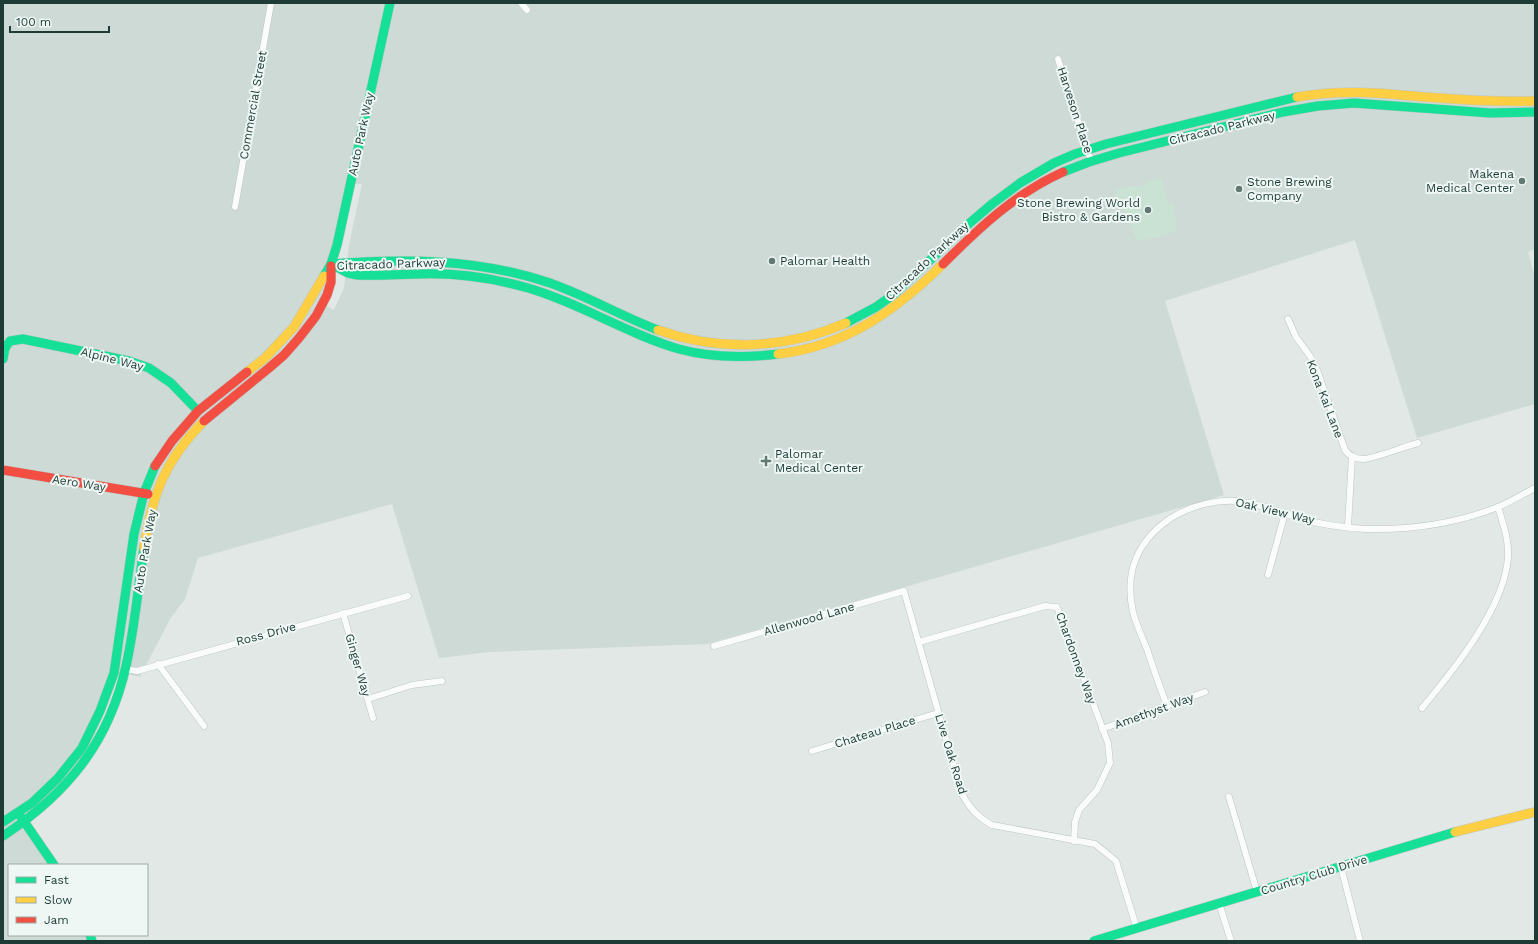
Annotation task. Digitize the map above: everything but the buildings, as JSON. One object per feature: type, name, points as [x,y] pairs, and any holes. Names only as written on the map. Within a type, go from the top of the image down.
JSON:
[{"type":"main road","name":"Auto Park Way","points":[[3,822],[42,794],[69,764],[87,738],[100,711],[114,673],[134,534],[144,493],[153,470],[172,441],[198,411],[265,358],[294,328],[331,264],[337,245],[390,3]]},
{"type":"main road","name":"Citracado Parkway","points":[[331,264],[352,262],[433,261],[465,264],[530,276],[583,296],[663,332],[684,338],[727,345],[777,343],[800,339],[834,328],[888,299],[991,203],[1036,173],[1088,150],[1304,96],[1363,92],[1492,102],[1535,101]]},
{"type":"main road","points":[[1457,112],[1458,100]]},
{"type":"main road","name":"Citracado Parkway","points":[[331,264],[352,275],[448,274],[509,284],[560,299],[654,341],[673,348],[693,352],[730,357],[785,354],[843,337],[876,320],[908,297],[978,229],[1005,207],[1039,185],[1075,167],[1091,161],[1283,112],[1317,106],[1355,103],[1457,112],[1508,114],[1535,112]]},
{"type":"main road","name":"Auto Park Way","points":[[3,836],[40,811],[72,779],[85,762],[107,723],[116,701],[125,669],[148,521],[155,496],[168,466],[185,440],[205,419],[282,357],[301,337],[327,296],[331,285],[331,264]]},
{"type":"main road","name":"Alpine Way","points":[[3,359],[5,348],[10,341],[23,339],[129,361],[154,371],[165,378],[198,411]]},
{"type":"main road","name":"Aero Way","points":[[3,470],[155,496]]},
{"type":"main road","points":[[18,812],[53,864]]},
{"type":"main road","name":"Country Club Drive","points":[[1094,941],[1468,828],[1535,812]]},
{"type":"street","name":"Commercial Street","points":[[235,207],[271,3]]},
{"type":"street","points":[[521,3],[526,10]]},
{"type":"street","name":"Harveson Place","points":[[1058,60],[1091,161]]},
{"type":"street","name":"Kona Kai Lane","points":[[1288,319],[1296,337],[1310,356],[1317,370],[1345,450],[1352,456]]},
{"type":"street","points":[[1348,527],[1352,456],[1364,459],[1418,443]]},
{"type":"street","name":"Oak View Way","points":[[1167,706],[1133,613],[1131,595],[1134,562],[1144,544],[1157,527],[1175,515],[1204,504],[1226,500],[1244,502],[1298,517],[1348,527],[1403,528],[1445,524],[1498,507],[1535,488]]},
{"type":"street","points":[[1422,708],[1450,674],[1475,638],[1492,606],[1505,576],[1508,557],[1508,537],[1498,507]]},
{"type":"street","points":[[1268,574],[1286,513]]},
{"type":"street","name":"Live Oak Road","points":[[904,591],[961,792],[966,803],[978,816],[992,825],[1095,844],[1116,861],[1137,929]]},
{"type":"street","name":"Allenwood Lane","points":[[714,646],[904,591]]},
{"type":"street","name":"Ross Drive","points":[[125,669],[137,671],[408,596]]},
{"type":"street","name":"Chardonney Way","points":[[919,642],[1045,606],[1057,607],[1108,743],[1110,763],[1097,790],[1079,810],[1075,822],[1074,841]]},
{"type":"street","name":"Ginger Way","points":[[343,613],[373,718]]},
{"type":"street","points":[[158,664],[204,726]]},
{"type":"street","points":[[368,699],[412,685],[442,681]]},
{"type":"street","name":"Amethyst Way","points":[[1102,729],[1205,692]]},
{"type":"street","name":"Chateau Place","points":[[812,751],[938,713]]},
{"type":"street","points":[[1229,796],[1257,892]]},
{"type":"street","points":[[1341,867],[1360,941]]},
{"type":"street","points":[[1219,903],[1231,941]]},
{"type":"shaded area","points":[[3,3],[1535,3],[1535,249],[1528,252],[1535,277],[1535,404],[1417,438],[1355,240],[1165,301],[1224,495],[707,644],[490,652],[439,658],[392,504],[198,558],[185,599],[170,619],[140,677],[119,672],[110,700],[94,737],[62,780],[43,800],[21,816],[54,864],[8,864],[8,936],[88,936],[90,941],[3,941]],"holes":[[[351,184],[362,184],[349,245],[344,288],[334,310],[319,302],[328,279]]]},
{"type":"green space","points":[[1162,178],[1168,201],[1170,203],[1173,202],[1177,230],[1169,234],[1140,241],[1136,239],[1128,219],[1117,200],[1116,192],[1120,188],[1145,185],[1149,182]]},
{"type":"traffic: fast","points":[[324,276],[331,264],[337,245],[390,3]]},
{"type":"traffic: fast","points":[[846,323],[876,307],[893,295],[965,227],[992,204],[1020,183],[1054,163],[1075,154],[1106,144],[1297,97]]},
{"type":"traffic: fast","points":[[1063,172],[1119,153],[1283,112],[1318,106],[1354,103],[1490,113],[1535,112]]},
{"type":"traffic: fast","points":[[331,264],[414,261],[442,262],[496,269],[523,275],[564,288],[658,330]]},
{"type":"traffic: fast","points":[[331,264],[348,273],[357,275],[448,274],[502,281],[547,294],[660,343],[679,349],[716,356],[778,354]]},
{"type":"traffic: fast","points":[[3,359],[5,348],[10,341],[23,339],[129,361],[149,368],[171,383],[198,411]]},
{"type":"traffic: fast","points":[[3,822],[32,803],[58,778],[82,748],[100,711],[114,673],[134,534],[144,493],[155,466]]},
{"type":"traffic: fast","points":[[3,836],[47,802],[66,783],[97,742],[109,719],[126,666],[134,622],[144,548]]},
{"type":"traffic: fast","points":[[21,817],[53,864]]},
{"type":"traffic: fast","points":[[1094,941],[1455,832]]},
{"type":"traffic: fast","points":[[90,936],[92,941]]},
{"type":"traffic: slow","points":[[1297,97],[1329,93],[1361,92],[1466,100],[1535,101]]},
{"type":"traffic: slow","points":[[778,354],[803,350],[826,343],[869,323],[888,311],[907,296],[943,264]]},
{"type":"traffic: slow","points":[[247,372],[265,358],[294,327],[324,276]]},
{"type":"traffic: slow","points":[[658,330],[705,342],[753,344],[800,338],[823,332],[846,323]]},
{"type":"traffic: slow","points":[[144,548],[151,511],[162,479],[179,450],[204,421]]},
{"type":"traffic: slow","points":[[1455,832],[1535,812]]},
{"type":"traffic: jam","points":[[943,264],[970,237],[999,212],[1029,190],[1063,172]]},
{"type":"traffic: jam","points":[[204,421],[284,355],[299,338],[316,316],[327,295],[331,282],[331,266]]},
{"type":"traffic: jam","points":[[155,466],[172,441],[198,411],[247,372]]},
{"type":"traffic: jam","points":[[3,470],[148,494]]},
{"type":"place","name":"Makena Medical Center","points":[[1522,181]]},
{"type":"place","name":"Stone Brewing Company","points":[[1239,189]]},
{"type":"place","name":"Stone Brewing World Bistro & Gardens","points":[[1148,210]]},
{"type":"place","name":"Palomar Health","points":[[772,261]]},
{"type":"place","name":"Palomar Medical Center","points":[[766,461]]}]
